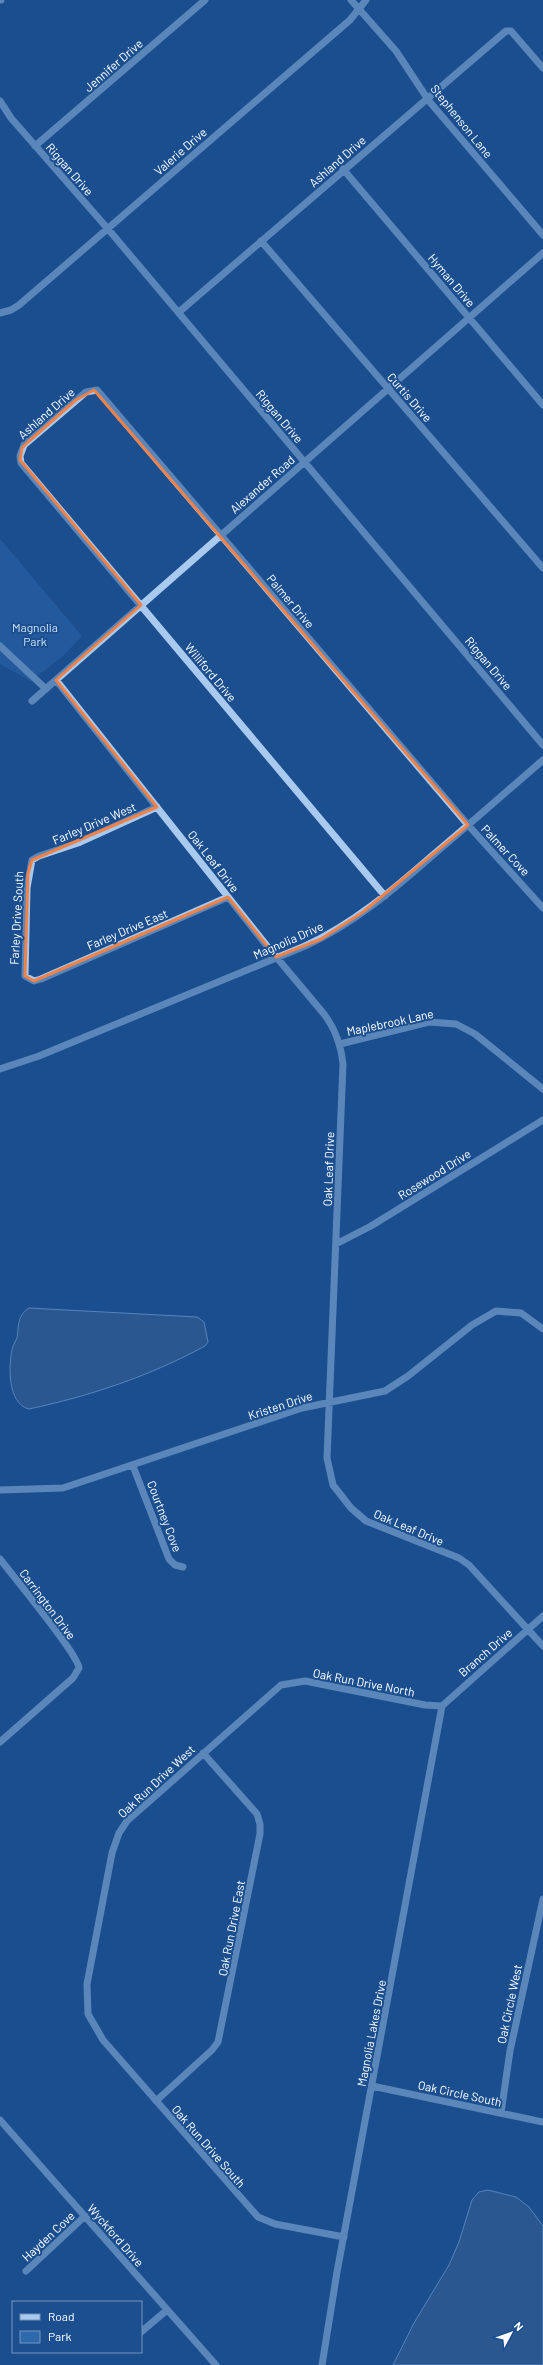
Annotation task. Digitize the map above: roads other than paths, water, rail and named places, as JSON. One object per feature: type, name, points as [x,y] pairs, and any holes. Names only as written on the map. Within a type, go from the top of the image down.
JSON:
[{"type":"street","name":"Jennifer Drive","points":[[36,146],[205,0]]},
{"type":"street","name":"Stephenson Lane","points":[[351,0],[396,51],[427,98],[543,235]]},
{"type":"street","name":"Valerie Drive","points":[[2,313],[20,305],[350,20],[366,0]]},
{"type":"street","name":"Ashland Drive","points":[[179,312],[506,31],[511,32],[543,68]]},
{"type":"street","name":"Riggan Drive","points":[[0,101],[11,118],[179,312],[543,744]]},
{"type":"street","name":"Hyman Drive","points":[[344,169],[543,405]]},
{"type":"street","name":"Curtis Drive","points":[[261,241],[543,568]]},
{"type":"street","name":"Alexander Road","points":[[32,700],[543,253]]},
{"type":"street","name":"Ashland Drive","points":[[21,463],[20,456],[22,448],[28,442],[86,392],[98,390]]},
{"type":"street","name":"Palmer Drive","points":[[98,390],[468,825]]},
{"type":"street","name":"Williford Drive","points":[[21,463],[385,896]]},
{"type":"street","points":[[0,646],[46,689]]},
{"type":"street","name":"Oak Leaf Drive","points":[[56,680],[228,897],[332,1025],[340,1044],[343,1064],[329,1401],[328,1466],[332,1485],[351,1508],[374,1526],[465,1561],[543,1646]]},
{"type":"street","name":"Magnolia Drive","points":[[0,1070],[39,1056],[333,932],[385,896],[543,760]]},
{"type":"street","name":"Farley Drive West","points":[[40,856],[78,843],[157,807]]},
{"type":"street","name":"Palmer Cove","points":[[468,825],[543,908]]},
{"type":"street","name":"Farley Drive South","points":[[34,981],[25,976],[27,888],[30,864],[40,856]]},
{"type":"street","name":"Farley Drive East","points":[[34,981],[228,897]]},
{"type":"street","name":"Maplebrook Lane","points":[[340,1044],[429,1022],[456,1024],[475,1034],[543,1089]]},
{"type":"street","name":"Rosewood Drive","points":[[336,1244],[371,1226],[543,1120]]},
{"type":"street","name":"Kristen Drive","points":[[0,1490],[63,1488],[133,1466],[302,1408],[329,1401],[362,1397],[390,1388],[472,1325],[496,1311],[521,1313],[543,1329]]},
{"type":"street","name":"Courtney Cove","points":[[133,1466],[169,1558],[175,1565],[183,1567]]},
{"type":"street","name":"Carrington Drive","points":[[0,1559],[78,1662],[78,1671],[73,1678],[0,1742]]},
{"type":"street","name":"Branch Drive","points":[[442,1706],[543,1616]]},
{"type":"street","name":"Oak Run Drive North","points":[[281,1685],[305,1681],[425,1705],[442,1706]]},
{"type":"street","name":"Oak Run Drive West","points":[[90,2019],[86,2004],[87,1984],[112,1853],[118,1833],[127,1820],[281,1685]]},
{"type":"street","name":"Magnolia Lakes Drive","points":[[322,2365],[344,2237],[442,1706]]},
{"type":"street","name":"Oak Run Drive East","points":[[156,2101],[212,2050],[218,2042],[260,1834],[260,1824],[257,1814],[203,1753]]},
{"type":"street","name":"Oak Circle West","points":[[501,2113],[510,2051],[543,1899]]},
{"type":"street","name":"Oak Run Drive South","points":[[90,2019],[103,2040],[258,2217],[274,2224],[344,2237]]},
{"type":"street","name":"Oak Circle South","points":[[372,2086],[543,2122]]},
{"type":"street","name":"Wyckford Drive","points":[[0,2120],[216,2365]]},
{"type":"street","name":"Hayden Cove","points":[[26,2271],[85,2216]]},
{"type":"street","points":[[142,2331],[167,2310]]},
{"type":"park label","name":"Magnolia Park","points":[[35,634]]}]
